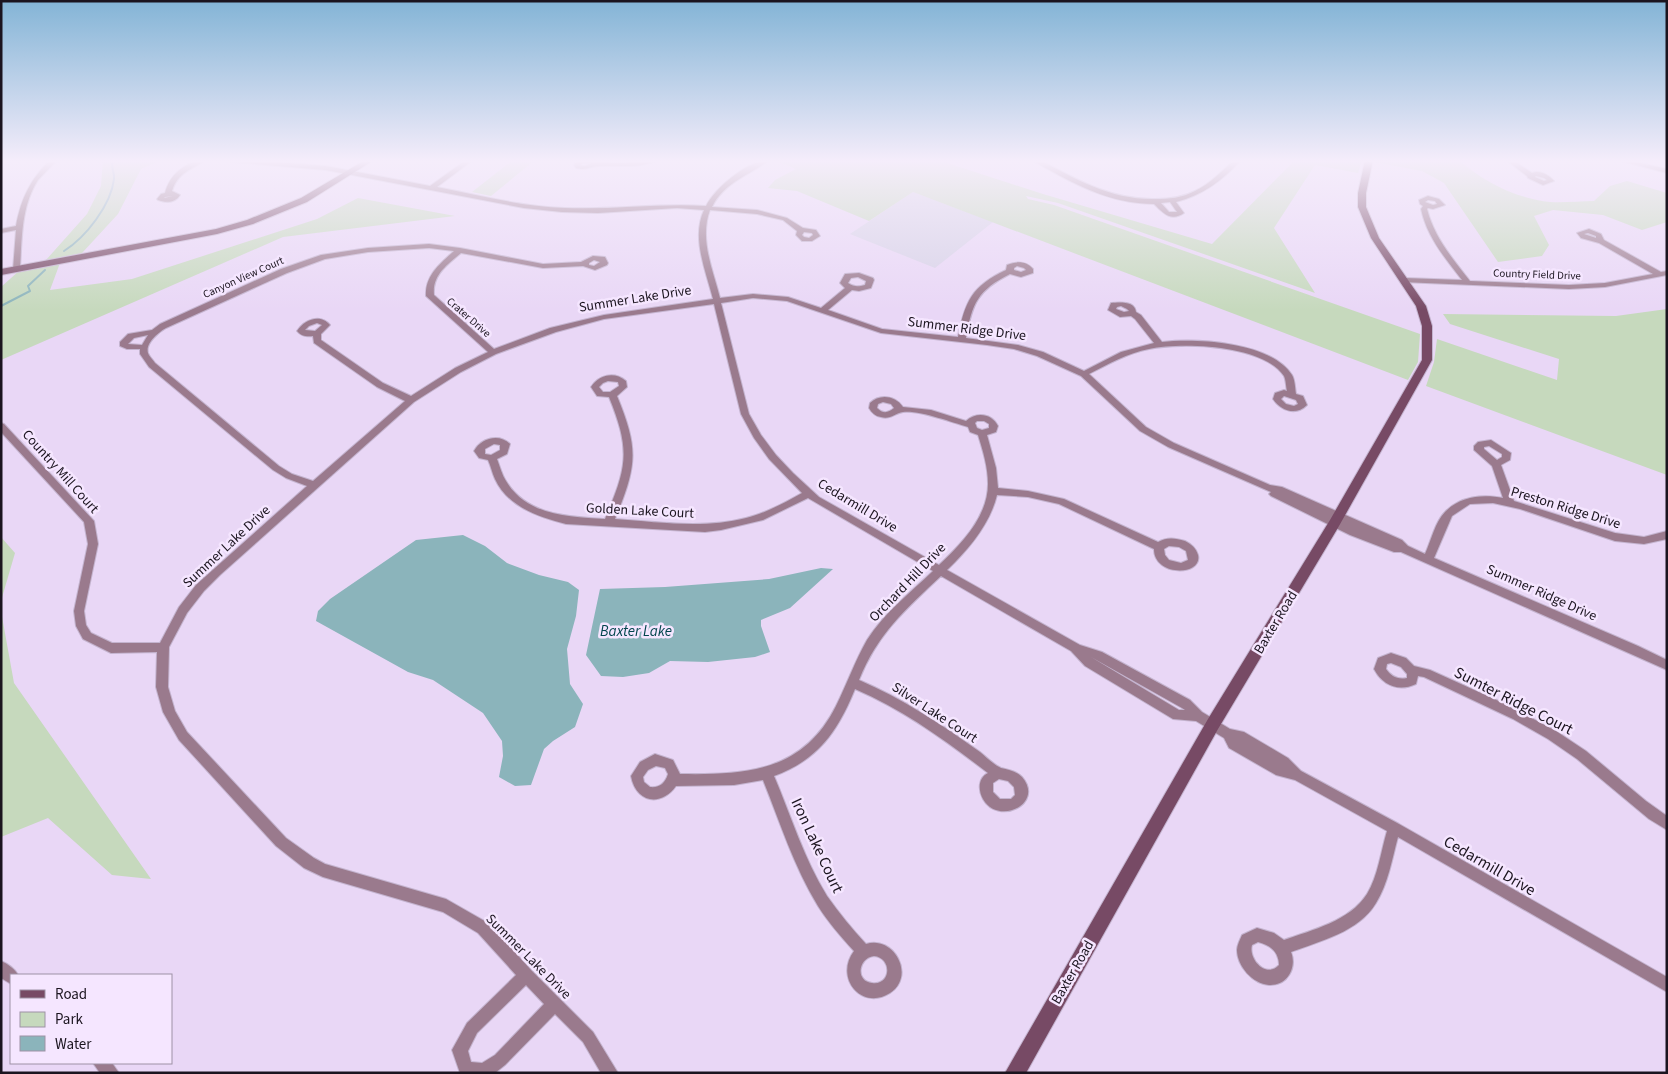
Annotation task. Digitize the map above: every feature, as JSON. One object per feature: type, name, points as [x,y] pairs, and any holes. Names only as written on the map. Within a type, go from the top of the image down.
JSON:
[{"type":"main road","points":[[1,272],[185,237],[250,222],[279,210]]},
{"type":"main road","name":"Baxter Road","points":[[1015,1073],[1213,724],[1337,520],[1427,360],[1428,342],[1425,316],[1405,280],[1375,238],[1363,210]]},
{"type":"street","points":[[16,268],[20,227],[24,210]]},
{"type":"street","points":[[566,210],[610,210]]},
{"type":"street","name":"Cedarmill Drive","points":[[707,210],[701,226],[702,241],[746,414],[754,432],[766,449],[809,494],[842,515],[1076,648],[1089,663],[1178,715],[1198,716],[1213,724],[1228,734],[1233,744],[1280,771],[1297,775],[1394,828],[1667,985]]},
{"type":"street","points":[[735,210],[769,214],[785,219],[801,230]]},
{"type":"street","points":[[1163,210],[1167,214],[1178,215],[1181,213],[1180,210]]},
{"type":"street","points":[[1424,210],[1431,231],[1467,282]]},
{"type":"street","points":[[1,231],[20,227]]},
{"type":"street","points":[[1601,241],[1663,273]]},
{"type":"street","name":"Canyon View Court","points":[[144,347],[154,332],[179,318],[284,271],[324,258],[368,250],[421,246],[460,250],[543,266],[584,264]]},
{"type":"street","name":"Crater Drive","points":[[460,250],[433,276],[428,289],[430,296],[493,352]]},
{"type":"street","points":[[962,339],[967,309],[972,298],[986,284],[1010,271]]},
{"type":"street","name":"Country Field Drive","points":[[1405,280],[1569,287],[1616,284],[1663,273]]},
{"type":"street","points":[[823,310],[850,288]]},
{"type":"street","name":"Summer Ridge Drive","points":[[717,301],[753,296],[788,299],[881,331],[962,339],[1014,347],[1057,360],[1084,374],[1144,429],[1171,445],[1269,488],[1280,489],[1394,549],[1404,549],[1428,559],[1667,665]]},
{"type":"street","name":"Summer Lake Drive","points":[[610,1073],[588,1037],[526,975],[483,928],[446,906],[323,870],[309,863],[281,842],[183,736],[169,712],[162,687],[163,647],[183,610],[200,588],[313,485],[412,400],[458,370],[493,352],[595,318],[634,311],[717,301]]},
{"type":"street","points":[[1132,313],[1138,317],[1159,344]]},
{"type":"street","points":[[154,332],[131,336],[123,344],[127,347],[144,347],[144,354],[152,365],[269,462],[289,476],[313,485]]},
{"type":"street","points":[[317,333],[317,341],[380,385],[412,400]]},
{"type":"street","points":[[1084,374],[1126,353],[1159,344],[1207,344],[1249,351],[1278,365],[1290,379],[1292,394]]},
{"type":"street","points":[[609,522],[619,496],[629,456],[628,441],[612,395]]},
{"type":"street","points":[[899,409],[931,413],[970,425],[973,430],[982,433],[993,430],[994,426],[991,420],[983,418],[975,418],[970,425]]},
{"type":"street","name":"Country Mill Court","points":[[1,426],[89,521],[93,544],[79,611],[81,626],[87,636],[111,648],[163,647]]},
{"type":"street","name":"Orchard Hill Drive","points":[[674,780],[748,779],[767,774],[792,762],[816,744],[841,712],[862,660],[873,640],[895,614],[978,528],[986,513],[993,491],[991,462],[982,433]]},
{"type":"street","name":"Golden Lake Court","points":[[492,458],[500,479],[512,495],[546,516],[566,520],[705,528],[738,525],[776,512],[809,494]]},
{"type":"street","points":[[1496,464],[1509,501]]},
{"type":"street","points":[[993,491],[1028,494],[1061,501],[1159,547]]},
{"type":"street","name":"Preston Ridge Drive","points":[[1428,559],[1450,514],[1468,502],[1481,500],[1509,501],[1620,539],[1660,539],[1667,535]]},
{"type":"street","name":"Sumter Ridge Court","points":[[1412,670],[1426,673],[1546,731],[1589,760],[1632,800],[1667,824]]},
{"type":"street","name":"Silver Lake Court","points":[[853,683],[878,692],[904,707],[938,729],[998,773]]},
{"type":"street","name":"Iron Lake Court","points":[[767,774],[802,861],[818,892],[833,916],[863,951]]},
{"type":"street","points":[[1282,948],[1336,927],[1364,910],[1372,898],[1394,828]]},
{"type":"street","points":[[526,975],[472,1028],[460,1050],[466,1069],[484,1071],[500,1060],[555,1002]]},
{"type":"street","points":[[102,1064],[111,1073]]},
{"type":"shaded area","points":[[886,210],[961,210],[993,222],[935,268],[850,234]]},
{"type":"green space","points":[[89,210],[120,210],[82,253],[46,260]]},
{"type":"green space","points":[[334,210],[423,210],[455,216],[283,237],[1,360],[1,287],[20,270],[60,263],[50,290],[132,279],[317,219]]},
{"type":"green space","points":[[843,210],[886,210],[869,221]]},
{"type":"green space","points":[[961,210],[1069,210],[1420,334],[1418,362],[1408,380]]},
{"type":"green space","points":[[1078,210],[1097,210],[1212,244],[1245,210],[1286,210],[1274,228],[1315,293]]},
{"type":"green space","points":[[1463,210],[1553,210],[1534,216],[1549,245],[1542,256],[1498,262]]},
{"type":"green space","points":[[1554,210],[1667,210],[1667,222],[1642,230],[1603,215]]},
{"type":"green space","points":[[1667,309],[1667,475],[1426,386],[1434,362],[1437,339],[1557,380],[1559,359],[1450,324],[1443,314],[1616,316]]},
{"type":"green space","points":[[1,537],[15,553],[1,601]]},
{"type":"green space","points":[[1,611],[14,683],[151,879],[112,875],[48,818],[1,837]]},
{"type":"water","points":[[463,535],[485,546],[507,563],[539,575],[568,582],[579,590],[576,616],[567,649],[570,684],[583,704],[575,727],[544,749],[531,785],[515,786],[499,777],[503,756],[502,741],[483,713],[433,680],[408,672],[316,621],[318,611],[330,599],[416,540]]},
{"type":"water","name":"Baxter Lake","points":[[821,568],[833,569],[790,608],[761,620],[761,626],[770,652],[755,657],[708,662],[670,661],[649,673],[623,677],[601,676],[586,655],[600,589],[665,587],[769,579]]},
{"type":"waterway","points":[[64,251],[81,238],[103,210]]},
{"type":"waterway","points":[[1,306],[30,291],[28,286],[45,270]]}]
